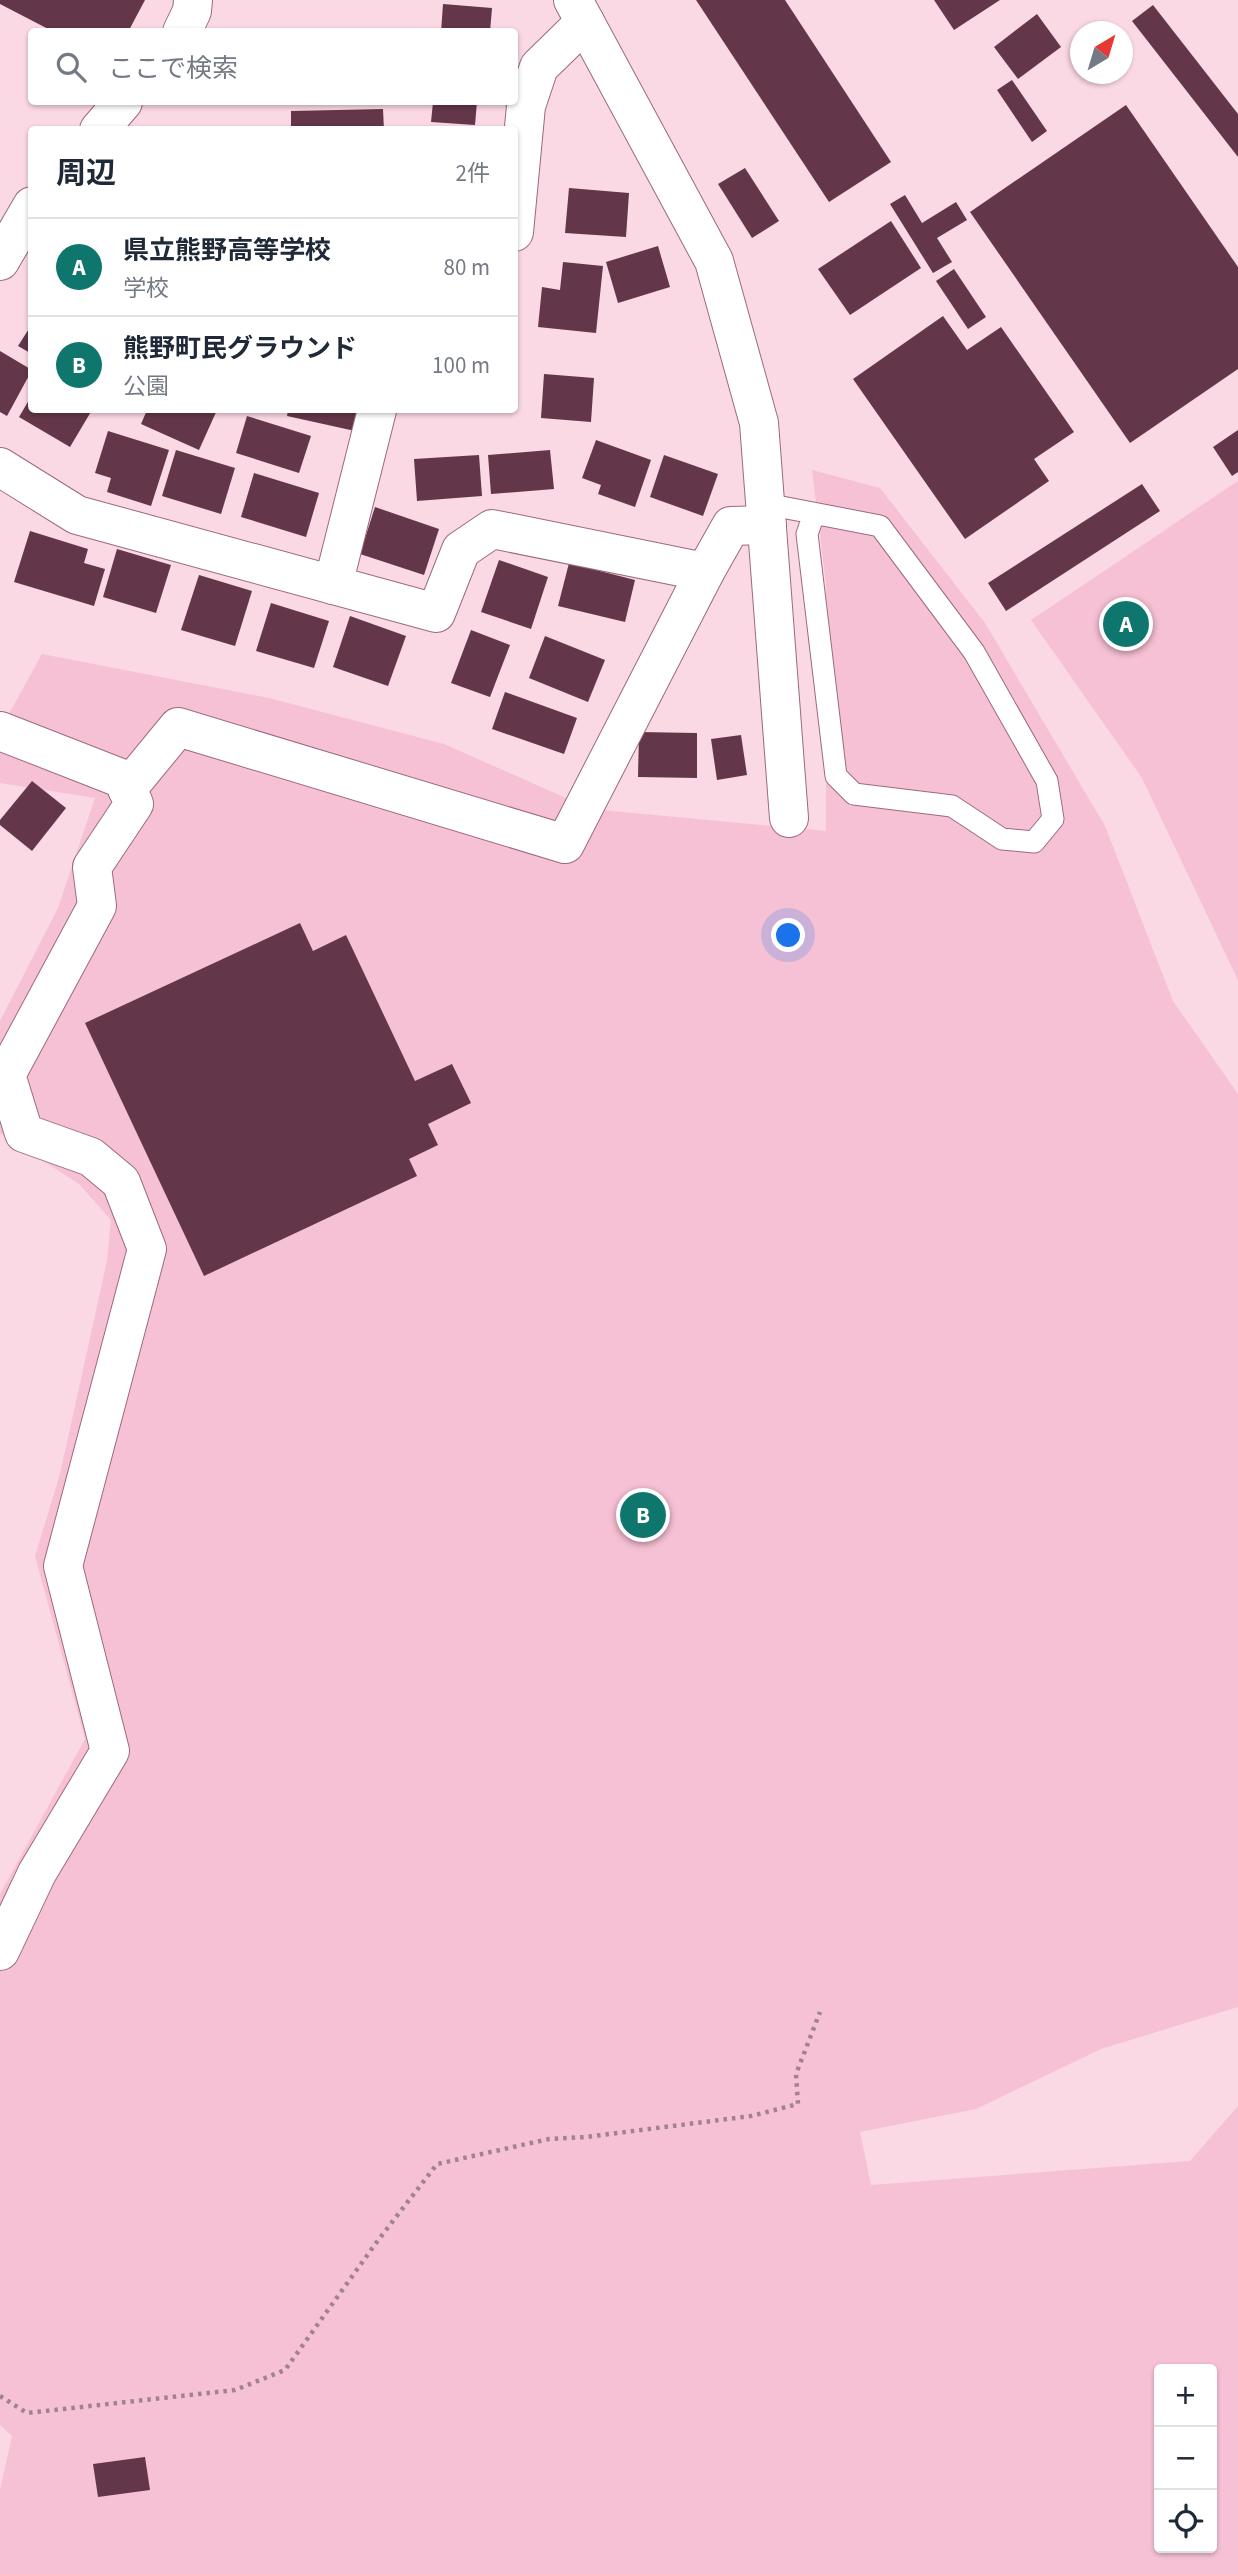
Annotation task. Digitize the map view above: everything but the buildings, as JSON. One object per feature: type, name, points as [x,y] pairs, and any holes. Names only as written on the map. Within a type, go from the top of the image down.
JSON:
[{"type":"street","points":[[184,28],[192,11],[193,0]]},
{"type":"street","points":[[518,190],[526,106],[539,67],[579,11],[714,261],[759,423],[789,818]]},
{"type":"street","points":[[102,126],[120,105]]},
{"type":"street","points":[[0,261],[28,213]]},
{"type":"street","points":[[333,585],[376,413]]},
{"type":"street","points":[[0,467],[77,515],[436,613],[461,550],[492,529],[705,572]]},
{"type":"street","points":[[127,789],[178,727],[565,844],[731,526],[766,514]]},
{"type":"street","points":[[0,731],[122,779],[134,804],[92,867],[97,906],[6,1075],[24,1133],[91,1157],[121,1182],[147,1250],[63,1566],[110,1751],[37,1873],[0,1951]]},
{"type":"lane","points":[[766,514],[814,514],[880,526],[974,652],[1047,781],[1053,818],[1034,842],[1002,839],[952,806],[854,794],[836,776],[807,534],[814,514]]},
{"type":"path","points":[[0,2396],[27,2413],[235,2390],[285,2370],[376,2242],[437,2164],[549,2139],[586,2137],[751,2116],[798,2104],[796,2074],[820,2012]]},
{"type":"shaded area","points":[[812,470],[880,488],[985,623],[1105,826],[1173,1001],[1238,1094],[1238,2007],[1101,2049],[976,2109],[860,2132],[871,2185],[1190,2161],[1238,2106],[1238,2574],[0,2574],[0,2490],[12,2436],[0,2425],[0,1894],[85,1739],[35,1556],[60,1474],[107,1261],[111,1220],[79,1184],[0,1133],[0,1021],[58,908],[95,798],[0,783],[0,730],[42,654],[269,698],[444,744],[591,809],[826,831],[826,584]]},
{"type":"shaded area","points":[[1238,481],[1238,980],[1142,778],[1031,620]]},
{"type":"place","name":"県立熊野高等学校","points":[[1126,624]]},
{"type":"place","name":"熊野町民グラウンド","points":[[643,1515]]}]
